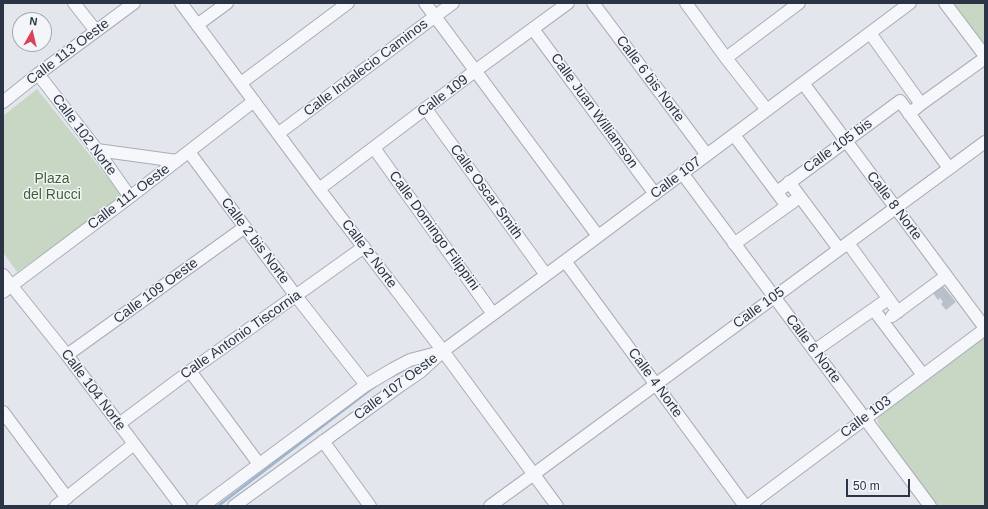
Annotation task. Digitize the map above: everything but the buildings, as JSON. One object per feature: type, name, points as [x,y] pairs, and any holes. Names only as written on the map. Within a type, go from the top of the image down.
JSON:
[{"type":"street","points":[[74,3],[96,31]]},
{"type":"street","name":"Calle 113 Oeste","points":[[3,102],[38,74],[134,3]]},
{"type":"street","name":"Calle 2 Norte","points":[[180,3],[558,506]]},
{"type":"street","points":[[197,25],[227,3]]},
{"type":"street","points":[[241,83],[348,3]]},
{"type":"street","points":[[425,3],[598,236]]},
{"type":"street","name":"Calle Indalecio Caminos","points":[[279,134],[453,3]]},
{"type":"street","name":"Calle 109","points":[[319,189],[568,3]]},
{"type":"street","name":"Calle 6 bis Norte","points":[[594,3],[707,155]]},
{"type":"street","points":[[686,3],[726,58],[767,110]]},
{"type":"street","points":[[726,58],[799,3]]},
{"type":"street","name":"Calle 107","points":[[442,351],[910,3]]},
{"type":"street","points":[[945,3],[985,57],[921,104],[910,114],[950,168]]},
{"type":"street","name":"Calle Juan Williamson","points":[[533,29],[655,194]]},
{"type":"street","points":[[870,33],[921,104]]},
{"type":"street","name":"Calle 102 Norte","points":[[38,74],[97,150],[130,196]]},
{"type":"street","name":"Calle 8 Norte","points":[[803,83],[985,329]]},
{"type":"street","name":"Calle 111 Oeste","points":[[7,289],[189,152],[254,101]]},
{"type":"street","name":"Calle 105 bis","points":[[777,192],[900,101],[910,114]]},
{"type":"street","name":"Calle Oscar Smith","points":[[426,109],[546,275]]},
{"type":"street","points":[[734,135],[787,206]]},
{"type":"street","name":"Calle 105","points":[[490,506],[985,142]]},
{"type":"street","name":"Calle Domingo Filippini","points":[[374,148],[493,314]]},
{"type":"street","points":[[97,150],[177,161]]},
{"type":"street","name":"Calle 2 bis Norte","points":[[189,152],[296,296],[366,385]]},
{"type":"street","name":"Calle 6 Norte","points":[[682,173],[930,506]]},
{"type":"street","points":[[790,182],[800,197],[844,246],[898,312]]},
{"type":"street","points":[[734,244],[800,197]]},
{"type":"street","name":"Calle 109 Oeste","points":[[67,355],[245,227]]},
{"type":"street","name":"Calle Antonio Tiscornia","points":[[119,424],[190,371],[364,247]]},
{"type":"street","name":"Calle 4 Norte","points":[[565,261],[745,506]]},
{"type":"street","name":"Calle 104 Norte","points":[[3,275],[7,289],[67,355],[181,506]]},
{"type":"street","points":[[883,323],[946,276]]},
{"type":"street","points":[[814,351],[888,299]]},
{"type":"street","points":[[874,310],[923,375]]},
{"type":"street","name":"Calle 103","points":[[748,506],[985,329]]},
{"type":"street","name":"Calle 107 Oeste","points":[[203,506],[366,385],[410,360],[442,351]]},
{"type":"street","name":"Calle 107 Oeste","points":[[234,506],[401,384],[420,372],[442,351]]},
{"type":"street","points":[[190,371],[259,464]]},
{"type":"street","points":[[3,412],[67,498]]},
{"type":"street","points":[[323,442],[370,506]]},
{"type":"street","points":[[56,506],[134,444]]},
{"type":"green space","points":[[951,3],[985,3],[985,49]]},
{"type":"green space","name":"Plaza del Rucci","points":[[37,89],[123,197],[17,272],[3,252],[3,116]]},
{"type":"green space","points":[[985,337],[985,506],[938,506],[883,432],[877,420],[880,415]]},
{"type":"waterway","points":[[393,376],[406,369]]},
{"type":"waterway","points":[[218,506],[380,383]]}]
